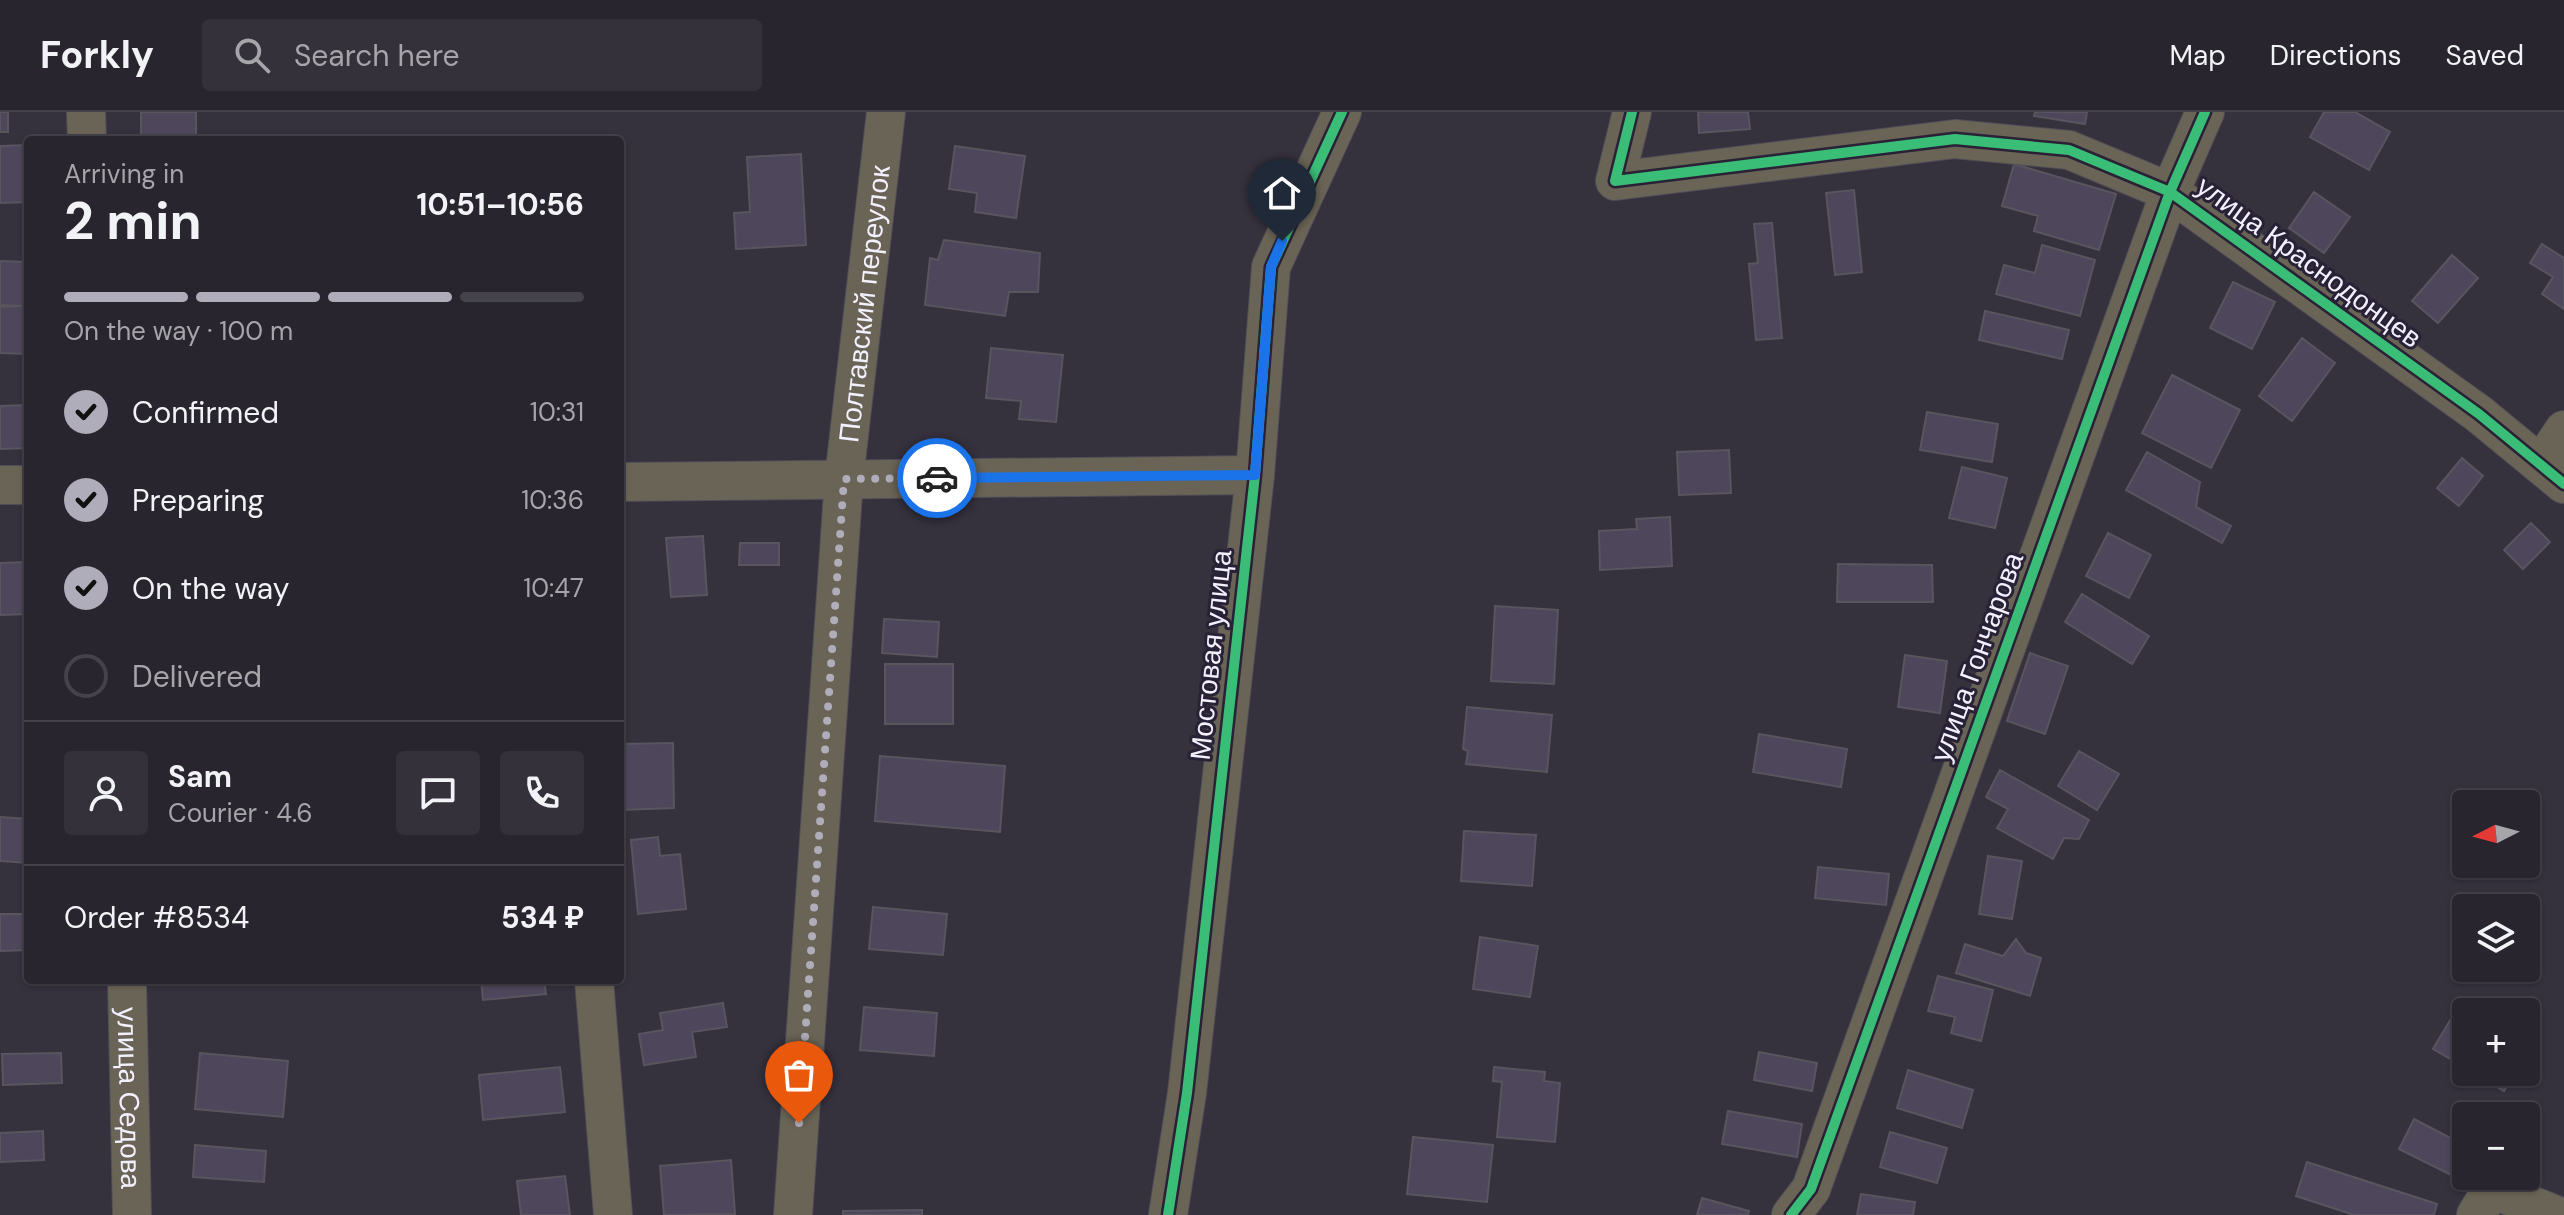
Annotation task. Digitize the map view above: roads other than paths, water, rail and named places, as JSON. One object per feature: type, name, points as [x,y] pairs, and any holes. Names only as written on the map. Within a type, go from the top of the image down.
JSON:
[{"type":"street","points":[[86,112],[87,136]]},
{"type":"street","name":"Полтавский переулок","points":[[793,1215],[844,479],[886,112]]},
{"type":"street","name":"улица Краснодонцев","points":[[1632,112],[1615,181],[1955,139],[2069,150],[2170,192],[2553,474]]},
{"type":"street","name":"улица Гончарова","points":[[1791,1215],[1811,1189],[2170,192],[2205,112]]},
{"type":"street","name":"Мостовая улица","points":[[1168,1215],[1187,1093],[1255,475],[1271,267],[1341,113]]},
{"type":"street","points":[[2553,474],[2564,430]]},
{"type":"street","points":[[624,482],[1255,475]]},
{"type":"street","points":[[0,485],[24,485]]},
{"type":"street","name":"улица Седова","points":[[127,984],[132,1215]]},
{"type":"street","points":[[594,984],[613,1215]]},
{"type":"street","points":[[2476,1215],[2492,1189],[2556,1215]]}]
